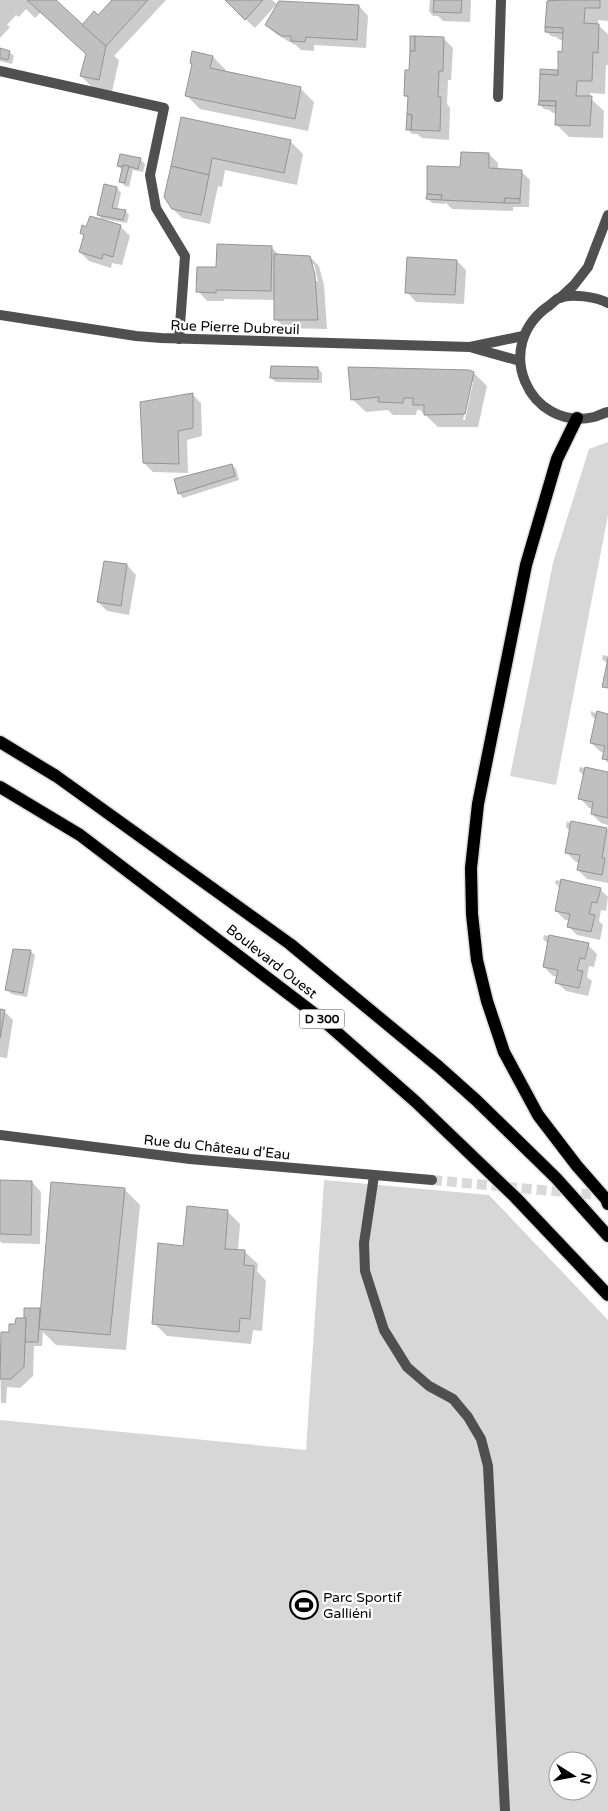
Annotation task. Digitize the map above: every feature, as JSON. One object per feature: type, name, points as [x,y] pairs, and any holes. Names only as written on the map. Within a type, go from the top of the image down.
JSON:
[{"type":"main road","points":[[576,418],[557,459],[526,565],[478,804],[471,868],[472,914],[477,960],[487,1001],[504,1052],[538,1115],[577,1166],[606,1199],[608,1204]]},
{"type":"main road","name":"Boulevard Ouest","points":[[0,742],[56,776],[290,944],[439,1067],[476,1100],[556,1178],[608,1236]]},
{"type":"main road","name":"Boulevard Ouest","points":[[0,787],[80,834],[324,1021],[416,1102],[515,1197],[608,1294]]},
{"type":"street","points":[[498,97],[501,0]]},
{"type":"street","points":[[0,71],[164,108],[150,175],[156,208],[185,256],[179,339]]},
{"type":"street","points":[[608,215],[588,267],[574,285],[530,322],[523,336],[520,350],[520,367],[525,383],[546,408],[560,415],[576,418],[594,417],[608,412]]},
{"type":"street","points":[[560,298],[592,297],[608,303]]},
{"type":"street","name":"Rue Pierre Dubreuil","points":[[0,315],[136,336],[179,339],[470,347],[523,336]]},
{"type":"street","name":"Rue Pierre Dubreuil","points":[[470,347],[520,361]]},
{"type":"street","name":"Rue du Château d'Eau","points":[[0,1135],[190,1159],[432,1180]]},
{"type":"street","points":[[374,1176],[364,1243],[365,1271],[384,1330],[407,1367],[429,1386],[453,1399],[468,1417],[481,1439],[488,1466],[505,1811]]},
{"type":"shaded area","points":[[608,442],[608,515],[556,785],[510,776],[553,563],[589,449]]},
{"type":"shaded area","name":"Parc Sportif Galliéni","points":[[324,1180],[489,1195],[608,1320],[608,1811],[0,1811],[0,1420],[306,1450]]},
{"type":"building","points":[[27,0],[56,0],[106,46],[99,80],[80,76],[86,54]]},
{"type":"building","points":[[112,0],[148,0],[106,46],[82,25],[94,11],[98,15]]},
{"type":"building","points":[[225,0],[263,0],[245,20]]},
{"type":"building","points":[[434,0],[462,0],[461,13],[433,12]]},
{"type":"building","points":[[600,0],[600,8],[585,8],[584,23],[599,24],[598,53],[593,52],[592,81],[577,81],[576,96],[592,96],[590,126],[555,125],[556,101],[539,101],[540,74],[558,75],[558,51],[562,52],[563,28],[545,27],[547,1]]},
{"type":"building","points":[[279,1],[359,5],[357,40],[306,37],[305,42],[291,41],[291,36],[282,36],[265,25]]},
{"type":"building","points":[[545,27],[563,28],[563,33],[545,32]]},
{"type":"building","points":[[410,36],[415,36],[415,51],[410,51]]},
{"type":"building","points":[[415,36],[444,37],[443,71],[439,71],[438,97],[441,97],[440,131],[411,130],[412,115],[407,114],[408,96],[404,96],[405,70],[409,70],[410,51],[415,51]]},
{"type":"building","points":[[0,48],[10,51],[8,60],[0,58]]},
{"type":"building","points":[[192,51],[213,56],[210,68],[301,87],[295,119],[185,96],[192,64],[190,63]]},
{"type":"building","points":[[540,69],[558,70],[558,75],[540,74]]},
{"type":"building","points":[[539,101],[556,101],[556,106],[538,105]]},
{"type":"building","points":[[407,114],[412,115],[411,130],[406,130]]},
{"type":"building","points":[[181,117],[291,140],[284,173],[212,158],[209,175],[171,166]]},
{"type":"building","points":[[461,152],[489,153],[489,168],[522,170],[520,199],[505,198],[504,203],[441,200],[442,195],[427,194],[427,166],[460,167]]},
{"type":"building","points":[[120,154],[141,158],[138,169],[123,165],[123,167],[117,166]]},
{"type":"building","points":[[123,165],[129,166],[125,183],[119,182]]},
{"type":"building","points":[[171,166],[209,175],[201,215],[172,209],[164,197]]},
{"type":"building","points":[[104,184],[117,187],[112,208],[126,210],[123,220],[97,215]]},
{"type":"building","points":[[427,194],[442,195],[441,200],[426,199]]},
{"type":"building","points":[[505,198],[520,199],[520,203],[504,203]]},
{"type":"building","points":[[90,216],[121,225],[113,257],[103,254],[102,259],[79,252],[84,235],[80,233],[82,225],[86,227]]},
{"type":"building","points":[[217,244],[272,246],[271,291],[216,290],[216,293],[196,292],[197,267],[216,267]]},
{"type":"building","points":[[274,254],[310,256],[315,275],[318,320],[274,320]]},
{"type":"building","points":[[407,257],[457,260],[455,295],[405,293]]},
{"type":"building","points":[[271,366],[318,367],[318,379],[270,378]]},
{"type":"building","points":[[348,367],[469,370],[474,372],[465,414],[424,415],[424,405],[413,405],[413,398],[404,398],[403,403],[378,402],[379,397],[351,400]]},
{"type":"building","points":[[193,393],[193,428],[178,431],[179,464],[143,463],[140,402]]},
{"type":"building","points":[[232,464],[235,476],[178,494],[174,479]]},
{"type":"building","points":[[104,561],[127,564],[121,606],[97,602]]},
{"type":"building","points":[[608,658],[608,688],[602,687]]},
{"type":"building","points":[[597,711],[608,714],[608,760],[602,759],[605,746],[590,743]]},
{"type":"building","points":[[585,767],[608,772],[608,818],[591,814],[593,802],[578,799]]},
{"type":"building","points":[[571,821],[607,828],[602,858],[605,858],[602,875],[577,870],[580,855],[565,853]]},
{"type":"building","points":[[561,879],[601,888],[597,903],[592,902],[589,914],[595,915],[591,932],[567,927],[570,914],[555,911]]},
{"type":"building","points":[[549,935],[589,943],[585,959],[580,958],[577,970],[583,971],[579,988],[555,983],[558,970],[543,967]]},
{"type":"building","points":[[13,949],[31,950],[23,993],[5,990]]},
{"type":"building","points":[[0,1009],[5,1010],[0,1038]]},
{"type":"building","points":[[0,1180],[32,1181],[31,1235],[0,1234]]},
{"type":"building","points":[[51,1182],[125,1188],[110,1335],[39,1329]]},
{"type":"building","points":[[187,1206],[228,1210],[225,1249],[245,1250],[244,1265],[254,1266],[250,1319],[240,1318],[239,1332],[152,1324],[158,1243],[183,1246]]},
{"type":"building","points":[[24,1308],[40,1308],[38,1342],[25,1342],[26,1318],[24,1318]]},
{"type":"building","points":[[16,1318],[26,1318],[24,1367],[11,1379],[0,1379],[1,1332],[9,1332],[9,1324],[15,1324]]},
{"type":"tunnel","points":[[432,1180],[608,1196]]},
{"type":"place","name":"Parc Sportif Galliéni","points":[[304,1605]]}]
